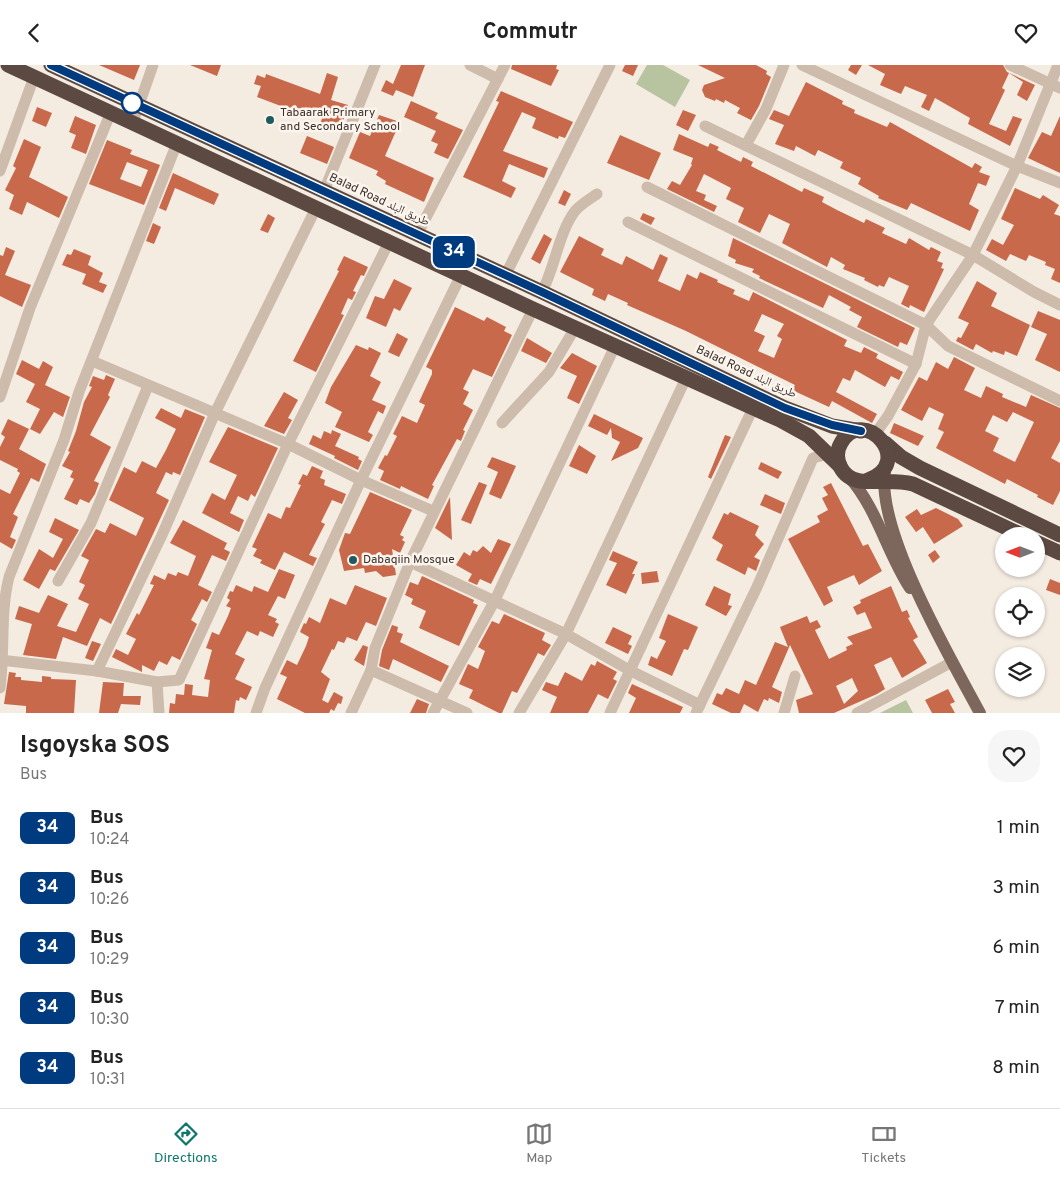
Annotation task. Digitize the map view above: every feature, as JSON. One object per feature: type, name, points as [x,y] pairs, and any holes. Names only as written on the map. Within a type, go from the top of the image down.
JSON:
[{"type":"highway","points":[[8,65],[533,309],[753,408],[810,436],[852,479],[868,480],[885,473],[914,483],[1005,527]]},
{"type":"highway","name":"Balad Road طريق البلد","points":[[51,65],[542,292],[810,419],[873,436],[901,457],[920,468],[1060,535]]},
{"type":"highway","points":[[842,470],[838,449],[842,441],[848,435],[873,436],[888,450],[885,473]]},
{"type":"highway","points":[[1045,546],[1060,553]]},
{"type":"main road","points":[[842,470],[860,489],[900,572],[932,622]]},
{"type":"main road","points":[[885,473],[889,517],[894,536],[932,622],[980,713]]},
{"type":"street","points":[[132,122],[153,65]]},
{"type":"street","points":[[324,191],[375,65]]},
{"type":"street","points":[[470,65],[498,79]]},
{"type":"street","points":[[417,235],[505,65]]},
{"type":"street","points":[[505,276],[610,65]]},
{"type":"street","points":[[746,145],[766,109],[784,65]]},
{"type":"street","points":[[802,65],[1017,166],[1060,183]]},
{"type":"street","points":[[1010,65],[1055,86]]},
{"type":"street","points":[[873,436],[888,416],[916,364],[926,325],[973,255],[1055,86],[1058,65]]},
{"type":"street","points":[[0,171],[34,77]]},
{"type":"street","points":[[0,397],[30,308],[111,112]]},
{"type":"street","points":[[705,126],[973,255],[1034,292],[1060,305]]},
{"type":"street","points":[[0,688],[2,592],[177,143]]},
{"type":"street","points":[[647,187],[926,325],[948,346],[1060,401]]},
{"type":"street","points":[[542,292],[551,274],[568,222],[576,209],[597,193]]},
{"type":"street","points":[[97,671],[162,535],[215,413],[316,208]]},
{"type":"street","points":[[628,222],[916,364]]},
{"type":"street","points":[[2,660],[97,671],[157,683],[179,680],[288,444],[389,242]]},
{"type":"street","points":[[256,713],[361,480],[461,275]]},
{"type":"street","points":[[351,713],[371,670],[375,648],[410,562],[433,511],[533,309]]},
{"type":"street","points":[[502,423],[549,372],[575,328]]},
{"type":"street","points":[[433,713],[494,599],[615,346]]},
{"type":"street","points":[[92,361],[288,444],[361,480],[433,511]]},
{"type":"street","points":[[519,713],[566,634],[686,378]]},
{"type":"street","points":[[58,581],[91,523],[148,386]]},
{"type":"street","points":[[610,713],[753,408]]},
{"type":"street","points":[[410,562],[494,599],[566,634],[698,709],[757,587],[813,458],[828,454]]},
{"type":"street","points":[[857,713],[952,662]]},
{"type":"street","points":[[371,670],[467,713]]},
{"type":"street","points":[[784,713],[795,676]]},
{"type":"street","points":[[157,683],[159,713]]},
{"type":"green space","points":[[647,65],[663,65],[690,80],[675,107],[636,84]]},
{"type":"green space","points":[[906,700],[913,713],[880,713]]},
{"type":"building","points":[[99,65],[140,65],[134,80]]},
{"type":"building","points":[[190,65],[221,65],[217,76]]},
{"type":"building","points":[[401,65],[425,65],[413,97],[396,90],[393,96],[381,91],[386,80],[393,84]]},
{"type":"building","points":[[512,65],[557,65],[556,69],[559,70],[551,86],[511,69]]},
{"type":"building","points":[[625,65],[638,65],[633,76],[622,71]]},
{"type":"building","points":[[698,65],[756,65],[767,71],[766,74],[771,77],[751,120],[737,113],[740,108],[725,100],[724,103],[705,97],[702,90],[704,85],[725,78]]},
{"type":"building","points":[[851,65],[862,65],[856,75],[848,70]]},
{"type":"building","points":[[868,65],[1003,65],[1007,72],[1035,85],[1027,101],[1017,95],[1023,82],[1009,73],[1002,88],[1005,90],[989,124],[1006,131],[1013,116],[1022,119],[1010,146],[968,124],[970,118],[935,98],[929,111],[921,107],[927,95],[905,86],[901,94],[880,85],[885,74]]},
{"type":"building","points":[[327,73],[338,77],[331,100],[348,105],[340,131],[320,124],[324,113],[305,107],[303,112],[295,109],[294,111],[257,97],[261,86],[254,84],[257,75],[265,78],[266,74],[320,94]]},
{"type":"building","points":[[806,82],[843,101],[842,104],[855,110],[854,113],[887,127],[890,122],[972,168],[975,163],[982,167],[979,172],[990,176],[986,186],[978,183],[969,204],[979,210],[970,231],[911,203],[907,210],[878,198],[879,196],[858,184],[861,178],[840,168],[843,162],[818,150],[815,156],[796,146],[794,151],[775,144],[784,125],[769,119],[774,110],[789,116]]},
{"type":"building","points":[[501,91],[573,122],[565,138],[559,136],[558,139],[532,128],[536,118],[522,112],[503,151],[548,168],[544,178],[509,164],[502,181],[516,188],[511,198],[463,177],[499,102],[496,101]]},
{"type":"building","points":[[411,101],[438,113],[435,118],[463,130],[448,159],[434,153],[438,144],[431,141],[436,131],[404,117]]},
{"type":"building","points":[[37,107],[52,113],[46,127],[32,121]]},
{"type":"building","points":[[683,110],[696,115],[688,131],[676,125]]},
{"type":"building","points":[[379,115],[400,122],[385,156],[434,178],[424,202],[385,184],[386,181],[376,175],[378,171],[349,158],[360,132],[370,136]]},
{"type":"building","points":[[75,116],[96,125],[86,154],[71,148],[76,135],[69,132]]},
{"type":"building","points":[[1060,116],[1060,173],[1028,158],[1042,132],[1051,136]]},
{"type":"building","points":[[679,134],[708,147],[710,143],[719,147],[717,150],[741,162],[743,157],[753,162],[751,166],[802,192],[804,188],[824,197],[822,202],[837,210],[864,223],[866,219],[885,228],[882,233],[906,244],[909,238],[929,250],[931,247],[941,252],[937,261],[943,263],[941,268],[944,269],[924,312],[910,305],[909,308],[901,304],[909,286],[889,277],[884,287],[879,285],[878,287],[864,280],[865,278],[843,269],[845,265],[831,257],[827,267],[782,243],[790,224],[769,214],[760,233],[738,222],[744,208],[726,199],[731,188],[704,174],[696,191],[706,195],[704,200],[717,206],[714,212],[667,189],[672,181],[680,185],[692,165],[693,158],[673,150]]},
{"type":"building","points":[[620,135],[661,153],[649,180],[607,163]]},
{"type":"building","points":[[307,136],[334,147],[327,164],[300,153]]},
{"type":"building","points":[[24,139],[41,147],[29,177],[68,197],[59,218],[27,202],[22,215],[9,209],[14,195],[5,190],[16,168],[13,166]]},
{"type":"building","points":[[107,140],[132,150],[130,154],[160,165],[144,205],[89,184]],"holes":[[[127,162],[148,170],[141,187],[120,179]]]},
{"type":"building","points":[[173,173],[219,194],[214,205],[175,188],[166,211],[159,208]]},
{"type":"building","points":[[1015,188],[1040,199],[1043,195],[1059,205],[1054,214],[1060,216],[1060,283],[1051,279],[1055,269],[1045,265],[1046,262],[1029,255],[1026,261],[1010,254],[1006,261],[986,250],[992,239],[1003,245],[1014,225],[1001,219]]},
{"type":"building","points":[[564,190],[571,194],[565,206],[558,203]]},
{"type":"building","points":[[643,213],[655,218],[651,225],[640,219]]},
{"type":"building","points":[[268,214],[275,218],[268,233],[260,230]]},
{"type":"building","points":[[153,223],[161,227],[154,244],[146,241]]},
{"type":"building","points":[[544,234],[552,239],[540,264],[531,259]]},
{"type":"building","points":[[579,236],[604,249],[601,255],[622,265],[626,256],[653,270],[660,254],[668,258],[658,281],[680,291],[687,274],[697,279],[700,272],[735,290],[733,294],[749,301],[753,292],[847,340],[844,346],[861,353],[864,347],[878,354],[876,358],[903,372],[899,380],[891,376],[885,387],[855,370],[850,381],[843,378],[836,392],[877,414],[872,423],[832,401],[829,407],[792,390],[795,385],[686,331],[627,305],[628,303],[608,294],[605,301],[592,295],[594,289],[560,272]],"holes":[[[762,314],[784,324],[777,336],[782,339],[774,358],[758,351],[765,336],[754,331]]]},
{"type":"building","points":[[733,238],[915,328],[907,345],[900,342],[898,347],[857,327],[862,317],[849,310],[851,307],[829,295],[823,308],[759,278],[760,276],[752,272],[754,269],[735,263],[736,260],[728,256]]},
{"type":"building","points":[[6,247],[15,251],[5,275],[31,285],[22,307],[0,296],[0,255],[3,256]]},
{"type":"building","points":[[74,249],[91,256],[88,265],[103,273],[99,282],[107,285],[103,293],[82,284],[86,274],[62,265],[67,254],[71,255]]},
{"type":"building","points":[[344,256],[368,267],[364,276],[361,275],[353,291],[356,292],[352,300],[348,298],[341,314],[344,315],[316,372],[293,361],[339,271],[337,270]]},
{"type":"building","points":[[394,279],[412,288],[400,311],[394,308],[386,327],[366,318],[375,296],[384,299]]},
{"type":"building","points":[[977,281],[997,293],[991,306],[1030,325],[1017,356],[1005,351],[1004,355],[993,351],[992,353],[976,344],[973,350],[956,341],[958,337],[961,338],[969,323],[958,318]]},
{"type":"building","points":[[455,307],[484,321],[487,317],[506,327],[504,331],[512,335],[492,377],[473,369],[463,389],[469,392],[463,404],[473,410],[463,430],[465,431],[461,441],[457,439],[432,485],[434,486],[428,499],[401,486],[400,489],[380,480],[384,471],[378,468],[385,455],[387,456],[397,436],[393,434],[402,416],[417,423],[425,405],[419,402],[432,374],[432,370],[426,367]]},
{"type":"building","points":[[1038,311],[1060,320],[1060,372],[1035,360],[1047,334],[1031,327]]},
{"type":"building","points":[[397,333],[408,339],[399,357],[388,352]]},
{"type":"building","points":[[527,338],[552,353],[546,363],[521,351]]},
{"type":"building","points":[[356,345],[368,350],[369,347],[381,353],[370,376],[381,382],[372,400],[386,406],[383,414],[378,411],[368,432],[373,435],[369,442],[335,427],[342,412],[325,403],[331,387]]},
{"type":"building","points":[[572,353],[597,366],[579,404],[567,398],[577,376],[560,368]]},
{"type":"building","points":[[954,357],[975,368],[964,390],[981,398],[986,386],[1003,394],[1002,397],[1026,407],[1031,395],[1060,408],[1060,441],[1051,458],[1060,463],[1060,491],[1053,505],[1007,479],[1005,484],[936,448],[944,432],[938,429],[944,414],[929,407],[922,421],[901,410],[919,377],[927,381],[936,362],[948,369]],"holes":[[[1013,412],[1034,422],[1015,462],[993,451],[999,438],[985,431],[993,415],[1007,422]]]},
{"type":"building","points":[[22,360],[39,369],[43,361],[53,367],[45,385],[70,397],[63,417],[54,412],[40,434],[30,429],[40,409],[26,402],[35,384],[16,374]]},
{"type":"building","points":[[106,375],[115,379],[108,395],[110,397],[90,435],[111,447],[94,481],[99,483],[95,494],[89,503],[80,499],[77,505],[64,499],[74,479],[70,477],[73,471],[62,466],[70,452],[68,451],[84,402],[92,387],[89,386],[93,376],[104,380]]},
{"type":"building","points":[[284,392],[298,400],[288,418],[292,420],[284,434],[264,426]]},
{"type":"building","points":[[161,408],[181,418],[185,409],[205,417],[180,475],[173,472],[172,475],[166,472],[156,493],[169,500],[111,624],[100,618],[87,646],[63,637],[56,659],[23,655],[32,624],[15,619],[19,606],[39,613],[48,595],[68,604],[57,626],[76,632],[89,604],[78,599],[85,585],[79,582],[89,560],[81,556],[96,529],[105,533],[110,523],[136,536],[144,518],[109,500],[124,467],[136,473],[142,461],[156,468],[176,429],[155,418]]},
{"type":"building","points":[[594,414],[643,438],[638,448],[611,461],[620,442],[612,438],[611,428],[607,435],[588,426]]},
{"type":"building","points":[[8,419],[29,429],[19,449],[46,464],[39,482],[31,478],[13,514],[18,517],[10,537],[16,540],[12,549],[0,542],[0,489],[10,494],[20,473],[17,471],[18,469],[0,460],[0,447],[5,437],[1,434]]},
{"type":"building","points":[[894,423],[924,436],[918,446],[890,433]]},
{"type":"building","points":[[228,427],[278,448],[255,497],[251,494],[248,501],[238,496],[230,513],[244,520],[239,532],[202,513],[212,493],[225,500],[237,475],[209,462]]},
{"type":"building","points":[[332,430],[341,434],[335,446],[359,457],[358,459],[362,461],[358,470],[334,458],[335,456],[309,444],[313,435],[321,439],[324,431],[331,434]]},
{"type":"building","points":[[725,435],[731,437],[711,479],[708,477]]},
{"type":"building","points":[[579,445],[596,456],[587,474],[569,466]]},
{"type":"building","points":[[492,457],[516,466],[501,499],[489,494],[498,472],[487,467]]},
{"type":"building","points":[[761,462],[782,472],[778,479],[758,469]]},
{"type":"building","points":[[312,466],[323,471],[320,478],[325,480],[324,485],[346,494],[342,504],[332,500],[321,522],[325,524],[309,555],[317,558],[313,566],[284,552],[275,570],[260,563],[262,560],[253,556],[257,549],[252,547],[268,513],[281,519],[286,507],[290,508],[301,485],[298,484],[303,474],[307,476]]},
{"type":"building","points":[[479,482],[487,485],[471,524],[461,520]]},
{"type":"building","points":[[831,483],[863,546],[868,544],[882,571],[859,585],[854,575],[827,587],[833,601],[824,606],[788,539],[820,522],[817,516],[828,510],[822,498],[828,495],[823,487]]},
{"type":"building","points":[[370,492],[412,510],[400,535],[404,537],[402,540],[405,542],[400,553],[392,549],[396,575],[383,577],[376,571],[365,573],[364,568],[344,571],[339,550],[345,533],[350,534]]},
{"type":"building","points":[[765,494],[785,503],[781,514],[760,505]]},
{"type":"building","points":[[450,497],[452,540],[435,528]]},
{"type":"building","points":[[936,508],[958,519],[963,526],[934,544],[923,527],[916,532],[905,517],[917,509],[921,515]]},
{"type":"building","points":[[730,512],[759,526],[755,535],[764,544],[754,557],[760,560],[756,571],[748,567],[745,575],[716,560],[723,545],[712,538],[724,513],[728,515]]},
{"type":"building","points":[[55,518],[79,530],[55,571],[50,569],[39,589],[23,580],[39,549],[53,558],[63,539],[49,532]]},
{"type":"building","points":[[183,520],[227,543],[224,549],[230,552],[226,561],[212,555],[198,585],[212,592],[207,602],[202,599],[191,620],[197,624],[180,660],[172,656],[167,665],[159,661],[154,671],[142,665],[142,672],[112,657],[116,649],[128,655],[136,639],[126,634],[137,613],[139,615],[154,585],[150,584],[154,575],[165,580],[168,573],[176,576],[178,572],[188,576],[196,556],[170,543]]},
{"type":"building","points":[[498,539],[511,544],[491,584],[480,579],[477,585],[468,581],[472,574],[456,565],[464,552],[470,556],[473,550],[477,552],[483,546],[491,553]]},
{"type":"building","points":[[935,550],[940,557],[933,563],[928,555]]},
{"type":"building","points":[[613,551],[638,562],[626,594],[606,585],[617,563],[609,560]]},
{"type":"building","points":[[279,569],[295,575],[285,599],[278,596],[268,615],[277,619],[275,622],[279,624],[273,637],[260,631],[258,636],[247,631],[235,654],[245,659],[235,679],[252,687],[246,700],[240,697],[239,701],[236,700],[234,713],[169,713],[170,703],[175,704],[176,694],[184,695],[185,684],[193,685],[192,695],[208,697],[210,680],[204,679],[212,650],[206,648],[212,632],[219,635],[228,616],[231,608],[226,606],[230,600],[227,598],[230,591],[233,592],[236,585],[252,592],[254,586],[268,592]]},
{"type":"building","points":[[657,571],[659,582],[642,584],[641,573]]},
{"type":"building","points":[[422,576],[474,600],[473,603],[478,605],[459,646],[419,628],[426,611],[411,604],[413,599],[405,595],[410,582],[418,585]]},
{"type":"building","points":[[1050,579],[1060,583],[1060,595],[1046,590]]},
{"type":"building","points":[[355,585],[387,598],[376,626],[366,622],[357,641],[347,637],[344,643],[338,641],[321,672],[330,679],[322,700],[328,703],[334,692],[343,697],[341,704],[338,703],[334,711],[331,709],[329,713],[305,713],[277,699],[287,677],[280,674],[287,660],[297,665],[306,646],[309,637],[300,632],[304,623],[306,624],[309,617],[320,623],[330,598],[346,605]]},
{"type":"building","points":[[714,586],[731,594],[728,605],[732,606],[726,616],[705,605]]},
{"type":"building","points":[[891,586],[902,612],[907,610],[910,617],[908,618],[918,637],[913,640],[927,663],[902,678],[891,657],[874,665],[885,689],[877,694],[834,713],[799,713],[796,700],[813,694],[790,645],[772,687],[782,692],[779,703],[769,698],[768,701],[764,699],[758,712],[744,704],[740,713],[731,713],[712,704],[717,693],[722,695],[726,688],[739,694],[745,680],[756,685],[775,642],[788,647],[780,627],[807,616],[810,623],[817,620],[821,627],[815,630],[829,659],[847,650],[846,647],[853,644],[847,637],[872,628],[865,612],[857,615],[853,607],[861,603],[860,600]],"holes":[[[852,678],[858,691],[844,704],[836,686]]]},
{"type":"building","points":[[504,614],[545,633],[542,640],[551,645],[544,656],[538,653],[517,693],[512,691],[502,713],[499,713],[469,698],[473,690],[459,684],[468,664],[478,669],[485,651],[478,647],[492,621],[499,624]]},
{"type":"building","points":[[668,614],[698,627],[688,650],[684,649],[672,676],[648,665],[651,656],[657,659],[666,641],[659,638]]},
{"type":"building","points":[[392,625],[398,627],[397,632],[403,634],[400,642],[449,666],[441,682],[393,659],[389,670],[379,666],[382,650]]},
{"type":"building","points":[[613,627],[632,636],[628,644],[632,646],[628,654],[605,643]]},
{"type":"building","points":[[92,641],[101,644],[93,661],[85,658]]},
{"type":"building","points":[[363,645],[368,647],[364,666],[354,660]]},
{"type":"building","points":[[597,661],[617,672],[613,679],[617,681],[608,699],[598,694],[588,713],[550,713],[557,697],[542,690],[546,682],[558,686],[565,672],[582,681],[591,664],[595,666]]},
{"type":"building","points":[[9,672],[16,673],[15,677],[21,677],[21,680],[42,682],[42,676],[51,677],[51,679],[76,680],[74,713],[26,713],[26,706],[4,704]]},
{"type":"building","points":[[103,682],[124,683],[123,696],[141,696],[140,705],[121,704],[118,713],[99,713]]},
{"type":"building","points":[[632,684],[683,707],[680,713],[629,713],[636,698],[628,693]]},
{"type":"building","points":[[948,689],[955,702],[950,704],[955,713],[932,713],[925,700]]},
{"type":"building","points":[[417,699],[429,704],[426,713],[410,713]]},
{"type":"bus line","name":"34","points":[[51,65],[138,106],[204,134],[785,408],[810,419],[861,431]]},
{"type":"place","name":"Tabaarak Primary and Secondary School","points":[[270,120]]},
{"type":"place","name":"Dabaqiin Mosque","points":[[353,560]]}]
